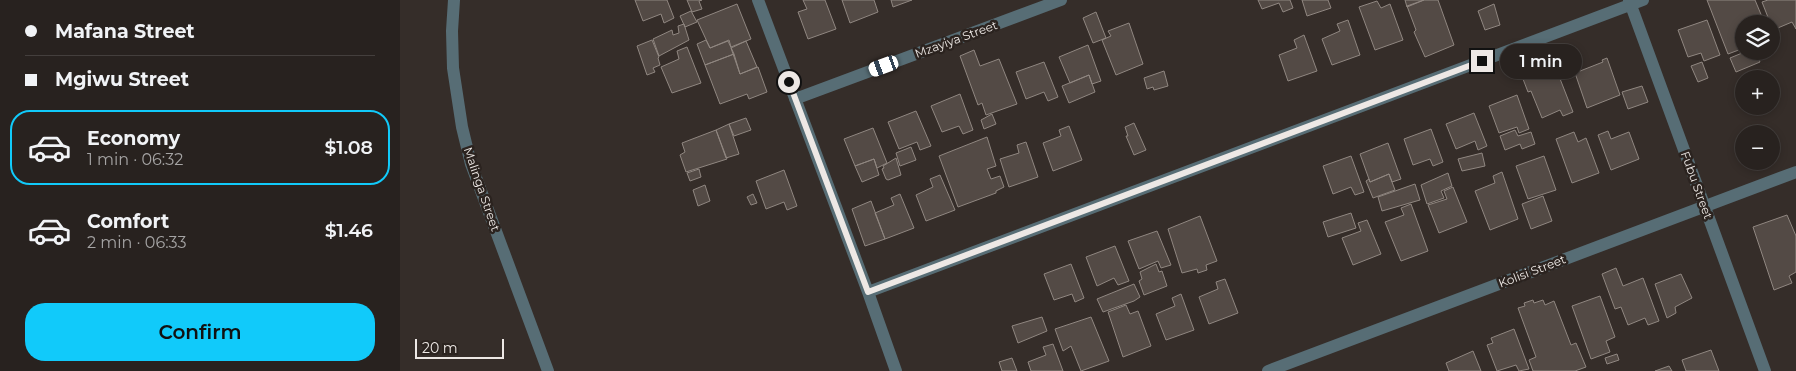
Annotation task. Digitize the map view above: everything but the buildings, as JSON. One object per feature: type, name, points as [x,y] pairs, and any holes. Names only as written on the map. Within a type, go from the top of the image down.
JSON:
[{"type":"street","name":"Malinga Street","points":[[454,0],[452,31],[453,68],[466,145],[471,164],[548,371]]},
{"type":"street","points":[[758,0],[896,371]]},
{"type":"street","name":"Mzayiya Street","points":[[795,99],[1061,0]]},
{"type":"street","points":[[868,292],[1630,2],[1643,0]]},
{"type":"street","name":"Fubu Street","points":[[1630,2],[1765,371]]},
{"type":"street","name":"Kolisi Street","points":[[1268,371],[1796,172]]},
{"type":"route","points":[[789,82],[868,292],[1482,61]]}]
